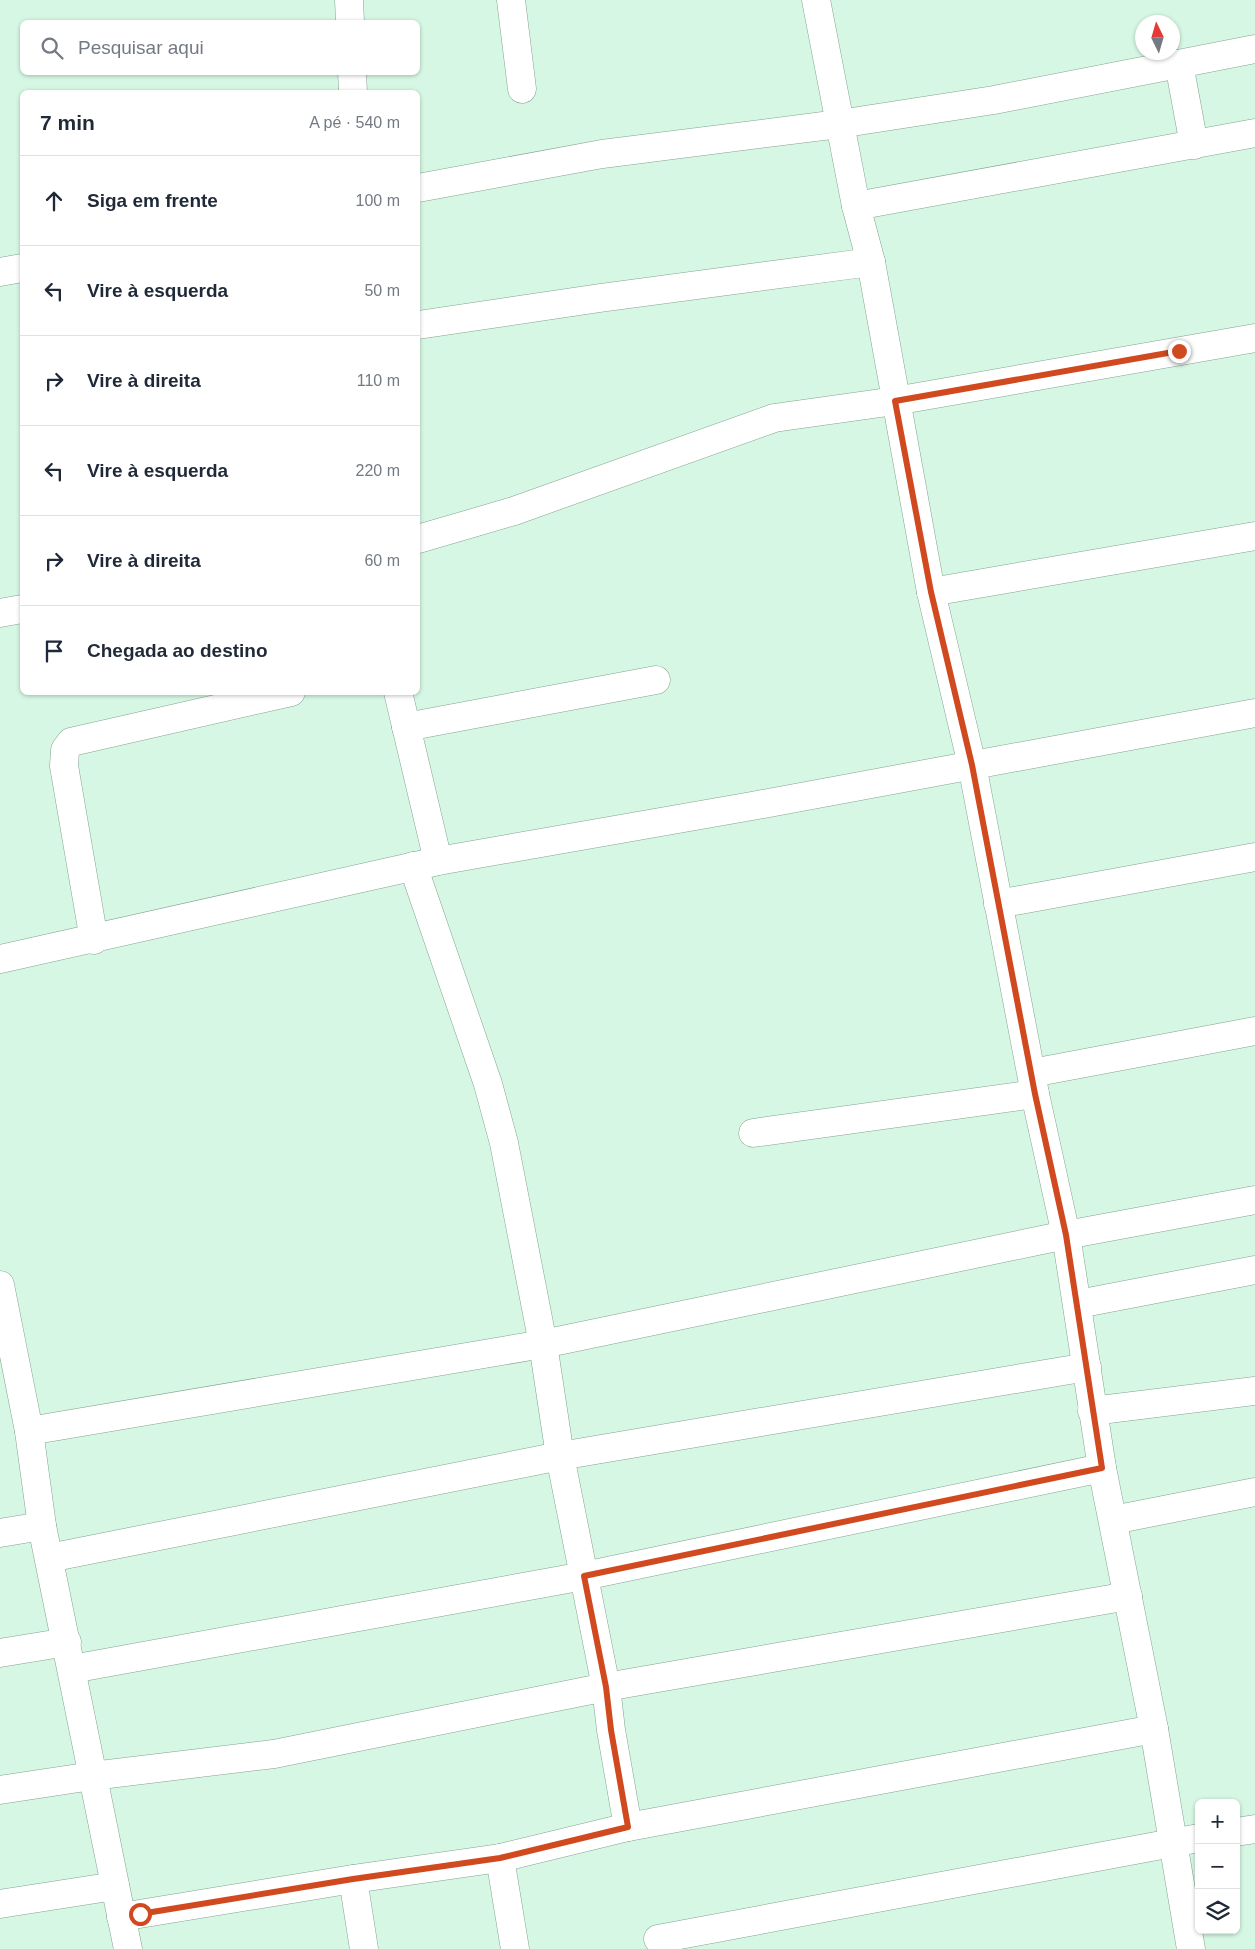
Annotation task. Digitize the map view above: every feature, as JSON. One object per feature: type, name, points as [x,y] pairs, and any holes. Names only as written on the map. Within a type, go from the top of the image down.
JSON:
[{"type":"street","points":[[349,0],[350,20]]},
{"type":"street","points":[[511,0],[522,89]]},
{"type":"street","points":[[816,0],[856,206],[870,262],[931,592],[972,765],[998,904],[1066,1235],[1078,1304],[1092,1411],[1154,1729],[1191,1949]]},
{"type":"street","points":[[420,188],[602,154],[840,124],[994,100],[1255,49]]},
{"type":"street","points":[[1179,64],[1194,145]]},
{"type":"street","points":[[352,75],[353,90]]},
{"type":"street","points":[[856,206],[1255,133]]},
{"type":"street","points":[[420,325],[600,298],[870,262]]},
{"type":"street","points":[[0,272],[20,268]]},
{"type":"street","points":[[420,538],[514,511],[774,418],[895,401],[1255,338]]},
{"type":"street","points":[[931,592],[1255,536]]},
{"type":"street","points":[[0,613],[20,609]]},
{"type":"street","points":[[406,727],[656,680]]},
{"type":"street","points":[[94,940],[64,766],[65,750],[71,742],[279,695]]},
{"type":"street","points":[[399,695],[406,727],[426,863],[504,1143],[526,1246],[560,1456],[606,1687],[611,1730],[628,1827]]},
{"type":"street","points":[[0,959],[94,940],[426,863],[1255,713]]},
{"type":"street","points":[[998,904],[1255,857]]},
{"type":"street","points":[[754,1133],[1034,1083],[1255,1031]]},
{"type":"street","points":[[29,1431],[543,1344],[1066,1235],[1255,1200]]},
{"type":"street","points":[[1078,1304],[1255,1270]]},
{"type":"street","points":[[0,1286],[29,1431],[42,1526],[128,1949]]},
{"type":"street","points":[[49,1558],[560,1456],[1087,1367]]},
{"type":"street","points":[[1092,1411],[1255,1391]]},
{"type":"street","points":[[72,1669],[584,1576],[1102,1468]]},
{"type":"street","points":[[1113,1520],[1255,1492]]},
{"type":"street","points":[[0,1533],[42,1526]]},
{"type":"street","points":[[0,1790],[92,1776],[274,1754],[606,1687],[1128,1596]]},
{"type":"street","points":[[0,1653],[67,1642]]},
{"type":"street","points":[[121,1917],[353,1879],[500,1858],[628,1827],[1154,1729]]},
{"type":"street","points":[[1240,1831],[1255,1829]]},
{"type":"street","points":[[658,1939],[1195,1839]]},
{"type":"street","points":[[500,1858],[515,1949]]},
{"type":"street","points":[[353,1879],[364,1949]]},
{"type":"street","points":[[0,1904],[115,1886]]},
{"type":"route","points":[[140,1914],[353,1879],[500,1858],[628,1827],[611,1730],[606,1687],[584,1576],[1102,1468],[1066,1235],[1035,1094],[972,765],[931,592],[895,401],[1179,351]]}]
